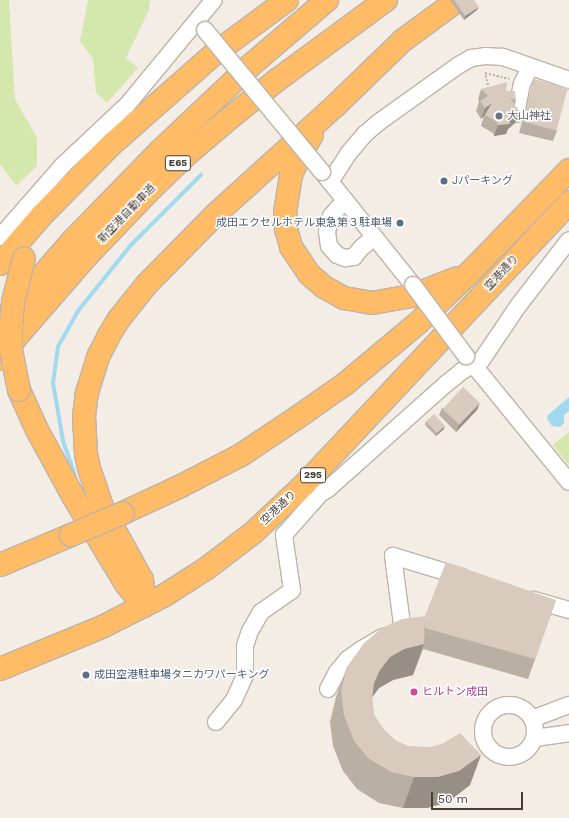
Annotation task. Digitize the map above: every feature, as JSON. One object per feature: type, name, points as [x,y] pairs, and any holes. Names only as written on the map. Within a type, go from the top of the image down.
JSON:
[{"type":"highway","points":[[0,264],[77,178],[182,81],[249,26],[287,0]]},
{"type":"highway","name":"新空港自動車道","points":[[0,324],[73,240],[160,150],[251,65],[327,0]]},
{"type":"highway","name":"新空港自動車道","points":[[0,360],[19,334],[86,257],[152,188],[225,122],[277,80],[386,0]]},
{"type":"highway","points":[[144,606],[142,580],[103,509],[94,485],[86,454],[84,416],[87,394],[98,357],[119,319],[167,262],[216,214],[335,106],[402,41],[458,0]]},
{"type":"highway","points":[[335,106],[313,133],[299,157],[291,175],[287,193],[285,212],[286,229],[291,247],[309,274],[324,287],[344,298],[372,303],[412,296],[453,280],[477,265]]},
{"type":"highway","name":"空港通り","points":[[0,566],[123,513],[181,486],[241,455],[295,420],[345,384],[418,323],[477,265],[569,170]]},
{"type":"highway","points":[[77,178],[47,216],[30,243],[24,258],[14,295],[11,325],[11,350],[19,390],[37,430],[73,496],[126,584],[144,606]]},
{"type":"highway","name":"空港通り","points":[[0,669],[102,627],[144,606],[186,582],[230,551],[277,511],[312,489],[569,203]]},
{"type":"highway","points":[[0,662],[25,658]]},
{"type":"street","points":[[0,238],[63,165],[127,105],[201,25],[214,0]]},
{"type":"street","points":[[201,25],[345,200],[413,285],[470,360],[569,482]]},
{"type":"street","points":[[326,177],[365,134],[379,122],[471,58],[485,56],[503,57],[569,80]]},
{"type":"street","points":[[516,114],[522,84],[530,67]]},
{"type":"street","points":[[345,200],[331,216],[327,232],[329,246],[337,255],[345,258],[354,257],[361,248],[374,237]]},
{"type":"street","points":[[470,360],[481,361],[518,306],[569,240]]},
{"type":"street","points":[[216,722],[234,700],[245,675],[245,646],[250,631],[261,612],[292,590],[284,534],[312,489],[328,490],[462,371],[470,360]]},
{"type":"street","points":[[328,689],[337,672],[348,659],[383,637],[403,632],[393,556],[476,582]]},
{"type":"street","points":[[522,596],[564,609]]},
{"type":"street","points":[[505,705],[516,705],[529,713],[535,726],[535,738],[529,748],[519,756],[507,758],[497,755],[486,744],[482,731],[485,719],[492,710],[505,705]]},
{"type":"street","points":[[532,719],[569,705]]},
{"type":"street","points":[[535,738],[569,733]]},
{"type":"path","points":[[490,90],[485,73],[500,76]]},
{"type":"green space","points":[[0,0],[9,0],[15,99],[37,138],[37,166],[16,186],[0,164]]},
{"type":"green space","points":[[88,0],[150,0],[149,10],[126,58],[138,68],[107,103],[96,93],[93,59],[80,41]]},
{"type":"green space","points":[[569,432],[569,465],[553,445]]},
{"type":"water","points":[[569,397],[569,411],[564,415],[564,423],[560,427],[552,426],[547,419],[548,415]]},
{"type":"building","points":[[454,0],[474,0],[479,7],[465,16]]},
{"type":"building","points":[[534,79],[568,88],[556,131],[523,122]]},
{"type":"building","points":[[507,82],[506,91],[515,91],[516,100],[510,98],[520,112],[509,120],[510,124],[498,125],[497,122],[485,115],[492,103],[485,108],[480,101],[488,96],[481,89]]},
{"type":"building","points":[[463,387],[480,403],[459,425],[443,409]]},
{"type":"building","points":[[434,414],[445,426],[437,433],[426,422]]},
{"type":"building","points":[[446,562],[556,600],[535,659],[425,628],[425,616]]},
{"type":"building","points":[[425,616],[424,644],[404,649],[390,657],[380,670],[374,683],[372,699],[374,715],[384,730],[395,740],[408,746],[431,747],[444,743],[460,733],[481,755],[459,771],[438,777],[414,777],[391,772],[368,758],[354,741],[344,715],[341,691],[347,667],[364,643],[382,628],[402,619]]},
{"type":"waterway","points":[[75,476],[63,441],[53,383],[58,347],[78,311],[131,245],[201,175]]},
{"type":"place","name":"大山神社","points":[[499,116]]},
{"type":"place","name":"Jパーキング","points":[[444,181]]},
{"type":"place","name":"成田エクセルホテル東急第３駐車場","points":[[400,223]]},
{"type":"place","name":"成田空港駐車場タニカワパーキング","points":[[86,675]]},
{"type":"place","name":"ヒルトン成田","points":[[414,692]]}]
